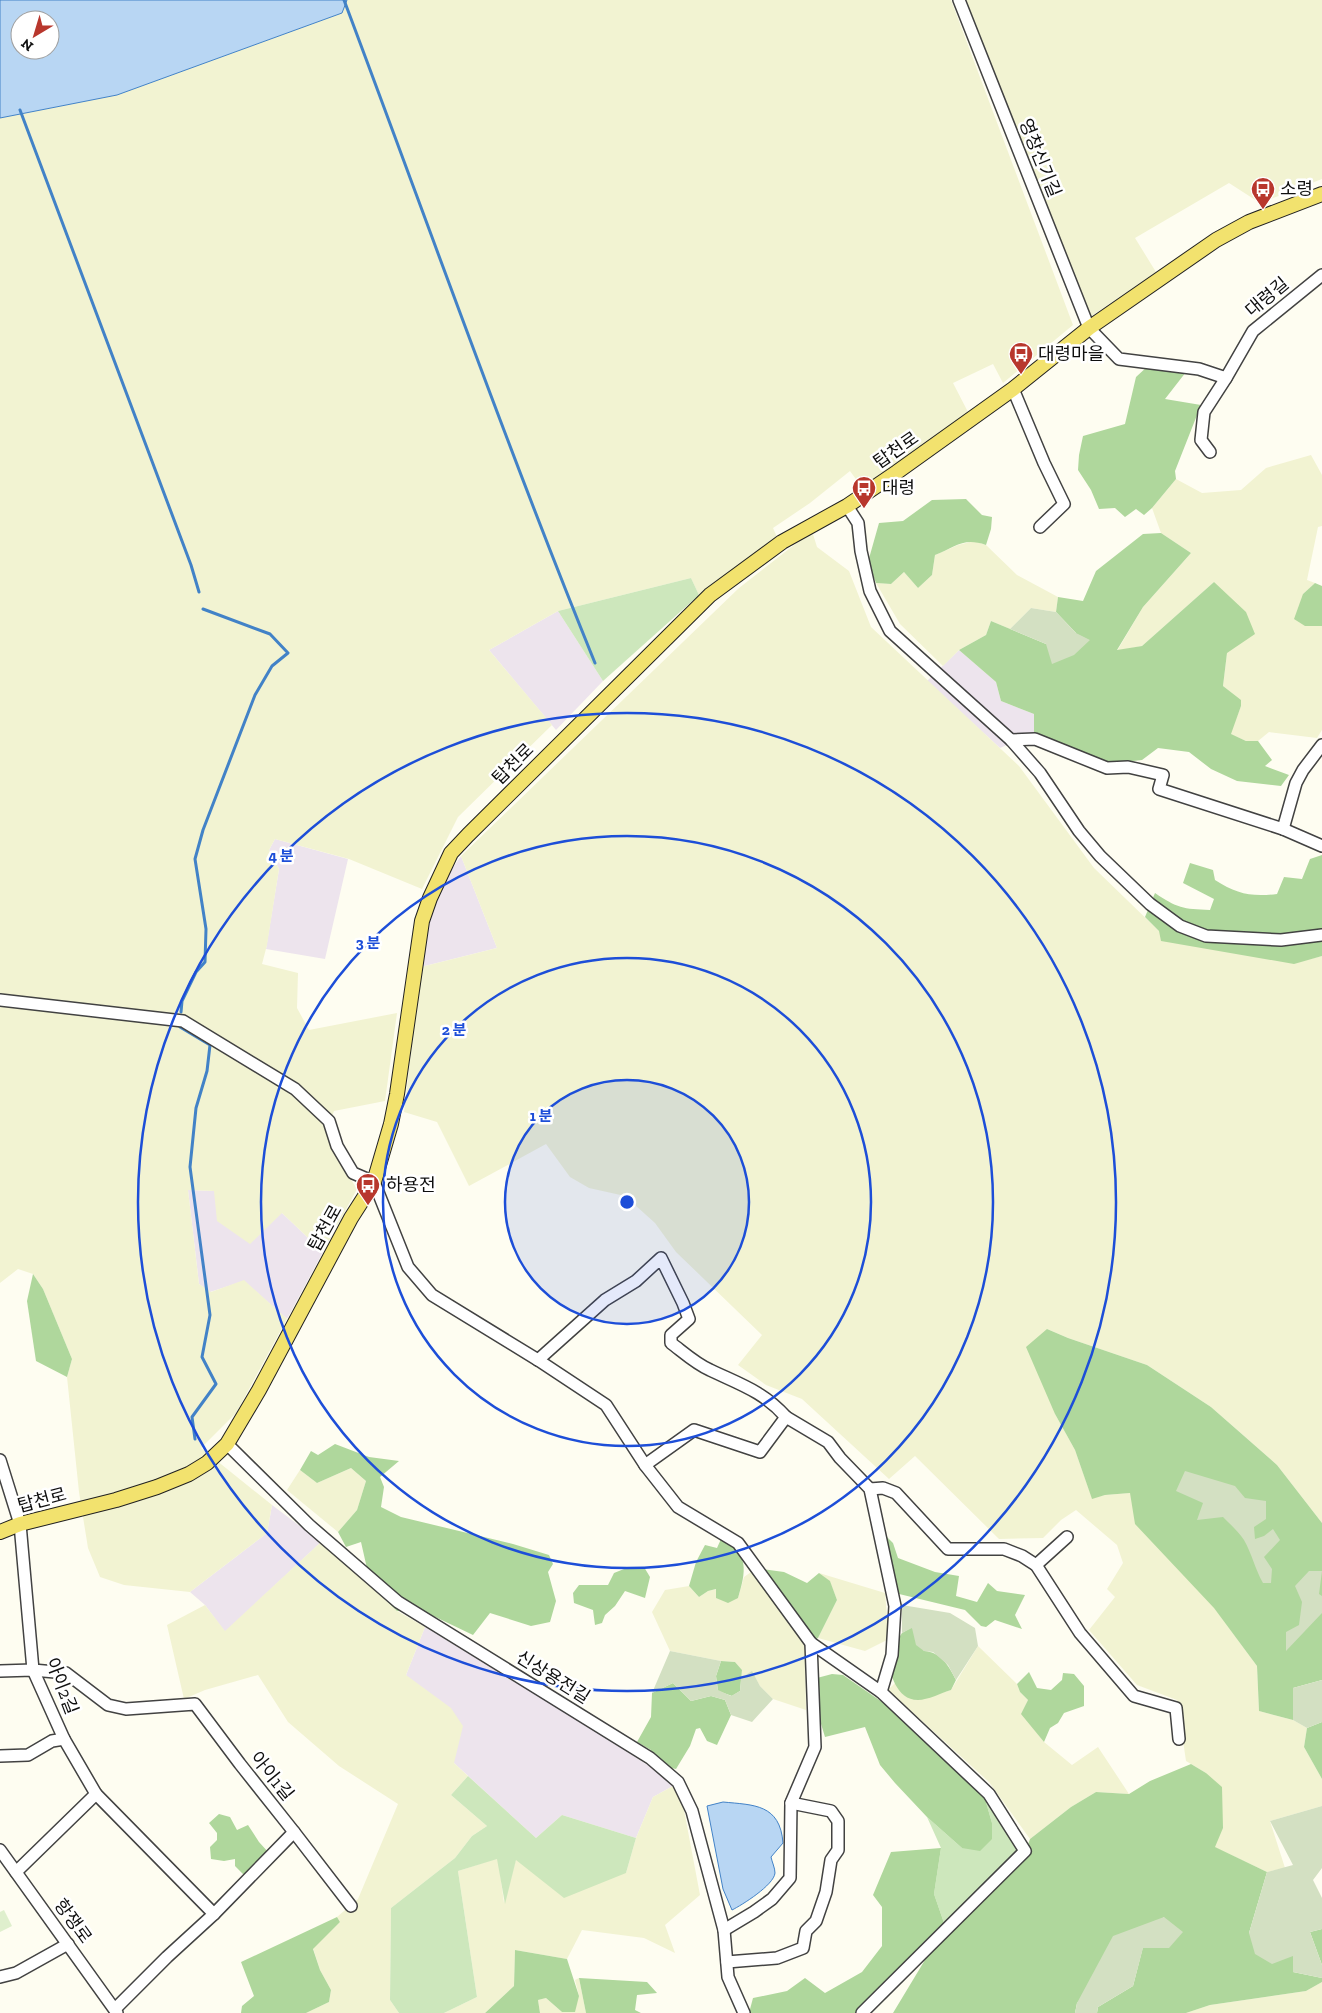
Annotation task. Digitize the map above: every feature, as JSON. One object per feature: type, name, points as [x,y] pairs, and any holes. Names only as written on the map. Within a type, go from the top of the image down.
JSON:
[{"type":"main road","name":"탑천로","points":[[0,1532],[20,1524],[116,1500],[157,1487],[189,1474],[207,1463],[227,1444],[259,1390],[351,1218],[374,1182],[391,1124],[397,1094],[422,922],[430,898],[451,853],[710,595],[782,542],[847,506],[897,472],[1013,389],[1089,328],[1216,240],[1249,222],[1322,194]]},
{"type":"street","name":"영창신기길","points":[[959,0],[1089,328]]},
{"type":"street","name":"대령길","points":[[1210,452],[1201,440],[1204,412],[1253,331],[1322,275]]},
{"type":"street","points":[[1089,328],[1119,358],[1200,369],[1226,378]]},
{"type":"street","points":[[1013,389],[1044,463],[1064,504],[1040,527]]},
{"type":"street","points":[[847,506],[858,523],[860,551],[870,591],[890,631],[1011,740],[1040,773],[1079,831],[1100,856],[1150,904],[1180,926],[1206,936],[1280,940],[1322,935]]},
{"type":"street","points":[[1011,740],[1035,739],[1107,768],[1128,767],[1162,775],[1159,789],[1283,829],[1322,846]]},
{"type":"street","points":[[1283,829],[1296,783],[1303,770],[1322,745]]},
{"type":"street","points":[[0,1000],[183,1021],[295,1089],[329,1121],[337,1146],[353,1173],[374,1182],[408,1267],[432,1295],[538,1360],[606,1405],[645,1466],[678,1507],[738,1543],[811,1643],[881,1692],[990,1794],[1025,1851],[862,2013]]},
{"type":"street","points":[[538,1360],[605,1300],[636,1281],[661,1258],[689,1318],[671,1336],[671,1343],[708,1369],[739,1382],[774,1403],[786,1417],[828,1442],[840,1458],[870,1489],[895,1606],[892,1655],[881,1692]]},
{"type":"street","points":[[645,1466],[694,1430],[760,1452],[786,1417]]},
{"type":"street","name":"신상용전길","points":[[227,1444],[309,1525],[398,1602],[650,1758],[678,1782],[692,1811],[724,1930],[728,1976],[744,2013]]},
{"type":"street","name":"아이2길","points":[[1,1467],[20,1524],[33,1670],[64,1739],[96,1794],[214,1914]]},
{"type":"street","points":[[870,1489],[883,1488],[896,1493],[948,1548],[1004,1549],[1022,1556],[1036,1565],[1080,1633],[1134,1696],[1176,1708],[1179,1739]]},
{"type":"street","points":[[1036,1565],[1067,1536]]},
{"type":"street","points":[[724,1930],[772,1899],[790,1878],[792,1803],[815,1747],[811,1643]]},
{"type":"street","name":"아이1길","points":[[0,1671],[33,1670],[66,1673],[108,1705],[126,1709],[195,1704],[294,1832]]},
{"type":"street","name":"아이2길","points":[[0,1756],[28,1755],[52,1741],[64,1739]]},
{"type":"street","points":[[16,1872],[96,1794]]},
{"type":"street","points":[[727,1962],[777,1958],[803,1948],[806,1931],[816,1921],[826,1892],[831,1860],[838,1850],[838,1822],[831,1811],[792,1803]]},
{"type":"street","points":[[116,2011],[167,1956],[214,1914],[294,1832],[351,1906]]},
{"type":"street","name":"항쟁로","points":[[0,1850],[116,2011]]},
{"type":"street","points":[[0,1977],[16,1973],[68,1944]]},
{"type":"shaded area","points":[[558,611],[603,681],[556,730],[489,650]]},
{"type":"shaded area","points":[[959,650],[996,682],[1001,701],[1034,714],[1034,733],[1000,748],[927,681]]},
{"type":"shaded area","points":[[275,839],[348,859],[325,959],[266,949],[279,869],[269,850]]},
{"type":"shaded area","points":[[461,856],[497,948],[421,967],[425,932],[433,903],[445,879]]},
{"type":"shaded area","points":[[188,1190],[214,1191],[282,1213],[323,1252],[287,1319],[244,1281],[210,1292],[199,1284]]},
{"type":"shaded area","points":[[272,1505],[321,1542],[225,1632],[205,1605],[190,1592],[267,1533]]},
{"type":"shaded area","points":[[425,1627],[584,1724],[649,1766],[673,1786],[653,1797],[636,1838],[562,1815],[536,1838],[454,1763],[406,1675]]},
{"type":"green space","points":[[347,0],[951,0],[1073,325],[1003,383],[993,364],[953,383],[968,412],[863,489],[850,471],[810,503],[773,528],[777,537],[699,595],[691,578],[558,611],[489,650],[552,725],[458,817],[422,889],[349,859],[275,839],[269,850],[279,869],[267,945],[262,964],[298,973],[297,1008],[309,1030],[397,1013],[385,1101],[334,1111],[326,1133],[339,1161],[357,1189],[323,1252],[282,1213],[250,1244],[217,1221],[214,1191],[188,1190],[199,1284],[211,1292],[244,1280],[287,1319],[236,1413],[201,1448],[272,1505],[267,1533],[190,1592],[124,1585],[100,1577],[88,1548],[79,1492],[67,1377],[72,1359],[43,1289],[33,1274],[18,1269],[0,1283],[0,118],[117,95],[342,13]]},
{"type":"green space","points":[[965,0],[1322,0],[1322,179],[1260,203],[1229,183],[1135,238],[1156,272],[1090,317]]},
{"type":"green space","points":[[1148,366],[1186,372],[1165,399],[1201,405],[1175,471],[1176,479],[1144,515],[1136,509],[1125,517],[1115,508],[1099,509],[1091,490],[1078,470],[1079,455],[1083,436],[1125,424],[1136,377]]},
{"type":"green space","points":[[1311,455],[1322,475],[1322,526],[1318,527],[1307,580],[1315,583],[1303,594],[1305,626],[1322,626],[1322,730],[1317,738],[1269,732],[1258,741],[1246,741],[1230,734],[1241,706],[1241,701],[1223,686],[1227,653],[1214,582],[1142,646],[1117,651],[1143,607],[1191,553],[1161,533],[1152,508],[1176,479],[1202,493],[1241,490],[1266,468]]},
{"type":"green space","points":[[966,499],[982,515],[992,517],[991,529],[986,545],[971,542],[965,543],[935,555],[932,575],[918,588],[904,572],[891,584],[876,583],[868,562],[879,523],[903,521],[932,500]]},
{"type":"green space","points":[[812,531],[817,547],[849,571],[871,627],[1019,766],[1094,868],[1159,931],[1294,963],[1322,956],[1322,1523],[1277,1465],[1211,1407],[1147,1365],[1047,1329],[1055,1414],[1075,1450],[1092,1498],[1130,1493],[1257,1666],[1259,1711],[1293,1720],[1307,1728],[1304,1747],[1322,1779],[1322,1806],[1270,1821],[1285,1868],[1267,1872],[1214,1847],[1223,1827],[1206,1773],[1186,1761],[1177,1700],[1137,1685],[1089,1630],[1115,1597],[1107,1589],[1123,1563],[1117,1545],[1076,1510],[1061,1520],[1043,1538],[999,1539],[915,1456],[889,1479],[802,1399],[766,1385],[738,1365],[762,1335],[676,1252],[655,1223],[625,1196],[589,1188],[570,1177],[546,1144],[469,1186],[437,1122],[404,1112],[421,967],[497,948],[461,856],[739,588]]},
{"type":"green space","points":[[1161,533],[1191,553],[1143,607],[1117,650],[1142,646],[1214,582],[1246,612],[1255,634],[1227,653],[1223,686],[1241,700],[1241,706],[1231,734],[1246,741],[1258,741],[1272,760],[1265,766],[1289,775],[1281,786],[1237,781],[1211,769],[1189,752],[1158,748],[1142,760],[1106,764],[1034,733],[1034,714],[1001,701],[996,682],[959,650],[986,635],[991,621],[1046,644],[1076,633],[1056,612],[1058,597],[1083,601],[1096,571],[1143,534]]},
{"type":"green space","points":[[974,541],[986,545],[1017,575],[1058,597],[1056,612],[1031,608],[1010,629],[991,621],[986,635],[959,650],[943,666],[900,624],[876,583],[891,584],[904,572],[918,588],[932,575],[935,555],[958,545]]},
{"type":"green space","points":[[691,578],[699,595],[603,681],[558,611]]},
{"type":"green space","points":[[1315,583],[1322,586],[1322,626],[1305,626],[1294,619],[1303,594]]},
{"type":"green space","points":[[1031,608],[1056,612],[1076,633],[1090,640],[1074,655],[1052,664],[1046,644],[1010,629]]},
{"type":"green space","points":[[1322,855],[1322,956],[1294,964],[1161,941],[1159,931],[1145,917],[1155,893],[1181,907],[1210,910],[1214,899],[1183,883],[1190,863],[1213,870],[1215,880],[1230,889],[1252,895],[1268,895],[1277,894],[1284,877],[1302,879],[1310,859]]},
{"type":"green space","points":[[33,1274],[43,1289],[72,1359],[67,1377],[36,1361],[27,1301]]},
{"type":"green space","points":[[1047,1329],[1147,1365],[1211,1407],[1277,1465],[1322,1523],[1322,1680],[1293,1688],[1293,1720],[1259,1711],[1257,1666],[1214,1608],[1135,1524],[1130,1493],[1105,1495],[1092,1499],[1075,1450],[1055,1414],[1026,1347]]},
{"type":"green space","points":[[335,1444],[369,1457],[399,1461],[380,1477],[384,1487],[381,1507],[401,1517],[513,1544],[549,1555],[553,1564],[548,1572],[556,1601],[550,1622],[531,1626],[490,1613],[473,1635],[425,1612],[397,1611],[371,1586],[361,1542],[346,1547],[338,1532],[357,1510],[366,1481],[351,1468],[317,1483],[300,1470],[311,1451],[318,1455]]},
{"type":"green space","points":[[351,1468],[366,1481],[357,1510],[338,1532],[287,1490],[300,1470],[317,1483]]},
{"type":"green space","points":[[1185,1471],[1235,1486],[1245,1498],[1266,1501],[1266,1519],[1254,1527],[1255,1539],[1264,1536],[1273,1529],[1280,1540],[1264,1557],[1272,1569],[1271,1583],[1263,1583],[1244,1540],[1223,1517],[1197,1520],[1203,1503],[1176,1491]]},
{"type":"green space","points":[[882,1532],[893,1543],[898,1558],[935,1572],[959,1576],[956,1596],[977,1602],[988,1583],[997,1591],[1025,1595],[1015,1615],[1022,1629],[995,1620],[986,1627],[981,1626],[965,1610],[895,1593]]},
{"type":"green space","points":[[721,1539],[737,1550],[741,1557],[744,1571],[738,1598],[728,1603],[716,1598],[716,1589],[708,1591],[699,1597],[689,1586],[696,1562],[705,1545],[717,1548]]},
{"type":"green space","points":[[321,1542],[397,1611],[425,1627],[406,1675],[451,1708],[463,1726],[454,1763],[468,1776],[451,1795],[487,1826],[472,1836],[455,1858],[391,1908],[390,2000],[399,2013],[306,2013],[329,2002],[331,1990],[320,1970],[313,1948],[340,1922],[337,1917],[358,1899],[398,1804],[339,1766],[288,1722],[258,1675],[205,1690],[184,1699],[167,1625],[205,1605],[225,1631]]},
{"type":"green space","points":[[629,1567],[644,1567],[650,1577],[645,1598],[625,1591],[615,1606],[605,1615],[602,1623],[595,1625],[593,1610],[574,1603],[573,1593],[579,1585],[608,1585],[614,1573]]},
{"type":"green space","points":[[747,1567],[784,1572],[807,1583],[819,1573],[830,1581],[837,1600],[818,1638],[805,1645]]},
{"type":"green space","points":[[1309,1571],[1322,1571],[1319,1594],[1322,1596],[1322,1613],[1286,1651],[1286,1632],[1299,1625],[1302,1602],[1295,1586]]},
{"type":"green space","points":[[751,1572],[805,1645],[806,1710],[773,1699],[760,1686],[752,1672],[741,1678],[742,1670],[735,1662],[670,1651],[652,1612],[665,1590],[689,1586],[699,1597],[708,1591],[717,1589],[738,1598],[744,1577]]},
{"type":"green space","points":[[819,1573],[885,1593],[889,1639],[865,1651],[818,1638],[837,1600],[830,1582]]},
{"type":"green space","points":[[902,1605],[950,1613],[975,1628],[978,1646],[956,1680],[948,1665],[933,1652],[924,1651],[916,1645],[912,1628],[902,1633]]},
{"type":"green space","points":[[912,1627],[924,1651],[940,1657],[950,1670],[956,1680],[951,1690],[922,1700],[910,1699],[899,1691],[892,1677],[887,1656],[902,1633]]},
{"type":"green space","points":[[978,1646],[1017,1684],[1020,1692],[1028,1700],[1022,1714],[1044,1742],[1072,1765],[1098,1747],[1129,1794],[1096,1792],[1071,1807],[1030,1839],[989,1782],[888,1690],[895,1683],[904,1695],[917,1700],[951,1690]]},
{"type":"green space","points":[[670,1651],[721,1661],[716,1676],[718,1690],[731,1696],[740,1691],[741,1678],[752,1671],[760,1686],[773,1699],[752,1722],[731,1715],[725,1700],[711,1696],[691,1701],[673,1683],[652,1693]]},
{"type":"green space","points":[[721,1661],[735,1662],[742,1670],[740,1691],[732,1696],[718,1691],[716,1676]]},
{"type":"green space","points":[[1029,1672],[1037,1688],[1051,1690],[1062,1680],[1063,1673],[1074,1674],[1084,1686],[1084,1706],[1064,1713],[1058,1723],[1050,1728],[1044,1742],[1021,1714],[1028,1700],[1020,1692],[1017,1684]]},
{"type":"green space","points":[[832,1674],[843,1675],[898,1713],[983,1792],[992,1823],[992,1839],[980,1851],[962,1848],[927,1817],[895,1783],[880,1765],[865,1727],[825,1737],[818,1714],[817,1678]]},
{"type":"green space","points":[[1322,1680],[1322,1722],[1307,1728],[1293,1720],[1293,1688]]},
{"type":"green space","points":[[673,1683],[691,1701],[711,1696],[725,1700],[731,1715],[717,1745],[707,1741],[700,1728],[696,1729],[690,1746],[676,1769],[666,1767],[651,1754],[651,1750],[637,1742],[651,1717],[652,1693]]},
{"type":"green space","points":[[1322,1722],[1322,1779],[1304,1747],[1307,1728]]},
{"type":"green space","points":[[1191,1764],[1206,1773],[1222,1787],[1223,1828],[1215,1847],[1267,1872],[1249,1933],[1293,1956],[1293,1972],[1322,1978],[1322,1982],[1306,1991],[1210,2005],[1186,2013],[1097,2013],[1098,2007],[1133,1986],[1143,1947],[1169,1948],[1164,1917],[1077,2003],[1075,2013],[893,2013],[931,1950],[1021,1863],[1030,1839],[1071,1807],[1096,1792],[1129,1794],[1150,1781]]},
{"type":"green space","points":[[468,1776],[536,1838],[562,1815],[636,1838],[626,1873],[564,1898],[516,1860],[505,1904],[497,1859],[458,1871],[477,1997],[444,2013],[399,2013],[390,2000],[391,1908],[455,1858],[472,1836],[487,1826],[451,1795]]},
{"type":"green space","points":[[673,1786],[681,1794],[700,1895],[665,1925],[675,1953],[644,1938],[582,1930],[567,1959],[515,1950],[514,1986],[485,2013],[444,2013],[477,1997],[458,1871],[498,1858],[504,1903],[516,1859],[626,1873],[636,1838],[653,1797]]},
{"type":"green space","points":[[983,1792],[1019,1851],[944,1923],[934,1894],[941,1848],[927,1817],[962,1848],[992,1823]]},
{"type":"green space","points":[[1322,1806],[1322,1868],[1313,1880],[1322,1898],[1322,1929],[1310,1932],[1322,1965],[1322,1978],[1293,1972],[1293,1956],[1272,1964],[1255,1954],[1249,1933],[1267,1872],[1293,1865],[1270,1821]]},
{"type":"green space","points":[[219,1814],[230,1817],[237,1830],[248,1825],[269,1853],[245,1876],[235,1866],[235,1859],[224,1861],[211,1859],[210,1847],[217,1840],[217,1833],[209,1823]]},
{"type":"green space","points":[[941,1848],[934,1894],[944,1923],[924,1942],[893,1988],[856,2013],[749,2013],[753,1998],[787,1991],[805,1978],[825,1993],[862,1972],[882,1946],[882,1907],[873,1895],[891,1852]]},
{"type":"green space","points":[[4,1910],[12,1926],[0,1932],[0,1912]]},
{"type":"green space","points":[[337,1917],[340,1922],[313,1949],[320,1970],[331,1990],[329,2002],[306,2013],[241,2013],[242,2006],[254,1996],[241,1962]]},
{"type":"green space","points":[[1164,1917],[1183,1932],[1169,1948],[1143,1948],[1133,1986],[1098,2007],[1097,2013],[1075,2013],[1077,2003],[1113,1936]]},
{"type":"green space","points":[[1322,1929],[1322,1965],[1310,1932]]},
{"type":"green space","points":[[515,1950],[567,1959],[579,1996],[575,2012],[562,2012],[546,1998],[538,2000],[540,2013],[485,2013],[514,1986]]},
{"type":"green space","points":[[579,1978],[586,2013],[540,2013],[538,2000],[546,1998],[562,2012],[579,1996],[575,1980]]},
{"type":"green space","points":[[579,1978],[647,1982],[657,1993],[637,1995],[635,2010],[641,2013],[586,2013]]},
{"type":"green space","points":[[1322,1982],[1322,2013],[1186,2013],[1210,2005],[1306,1991]]},
{"type":"water","points":[[0,0],[347,0],[342,13],[117,95],[0,118]]},
{"type":"water","points":[[723,1802],[745,1804],[764,1809],[777,1821],[783,1843],[771,1857],[775,1869],[773,1878],[757,1894],[732,1910],[723,1889],[707,1806]]},
{"type":"waterway","points":[[344,0],[498,415],[595,663]]},
{"type":"waterway","points":[[20,110],[191,565],[199,592]]},
{"type":"waterway","points":[[181,1012],[182,1001],[196,972],[205,962],[206,929],[195,859],[203,830],[255,695],[272,666],[288,653],[270,634],[203,609]]},
{"type":"waterway","points":[[180,1027],[210,1045],[207,1071],[196,1108],[190,1167],[210,1315],[202,1357],[216,1384],[192,1417],[195,1439]]},
{"type":"place","name":"소령","points":[[1263,210]]},
{"type":"place","name":"대령마을","points":[[1021,375]]},
{"type":"place","name":"대령","points":[[864,509]]},
{"type":"place","name":"하용전","points":[[368,1206]]}]
